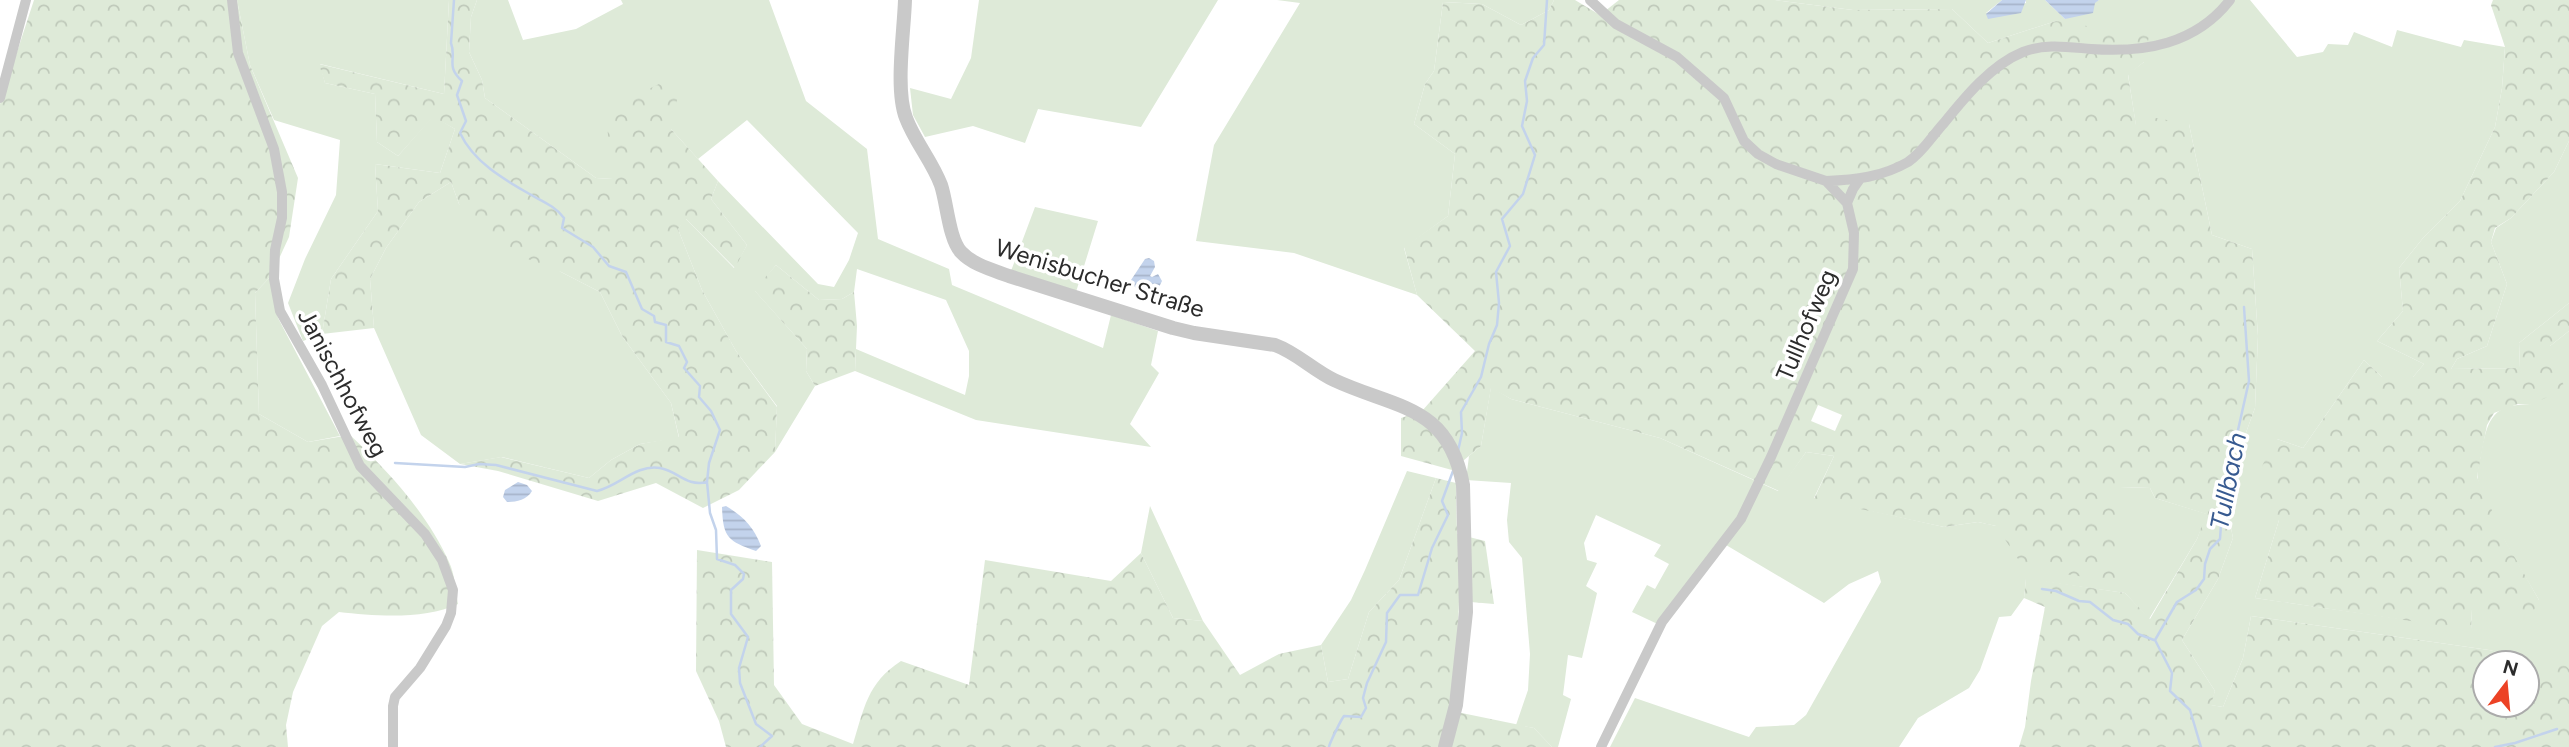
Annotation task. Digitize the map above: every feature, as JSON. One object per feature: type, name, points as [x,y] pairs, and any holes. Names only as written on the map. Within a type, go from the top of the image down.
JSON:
[{"type":"street","points":[[0,98],[26,0]]},
{"type":"street","name":"Janischhofweg","points":[[232,0],[238,52],[274,149],[282,192],[282,218],[275,250],[274,279],[280,311],[322,385],[360,466],[425,534],[442,560],[453,590],[451,612],[446,626],[419,668],[395,698],[393,747]]},
{"type":"street","name":"Wenisbucher Straße","points":[[905,0],[901,77],[903,109],[906,120],[931,161],[941,187],[955,241],[961,252],[983,266],[1009,276],[1173,328],[1264,342],[1285,348],[1333,380],[1425,416],[1439,429],[1454,455],[1463,485],[1466,612],[1456,705],[1445,747]]},
{"type":"street","points":[[1590,0],[1616,24],[1677,57],[1724,98],[1744,141],[1758,154],[1776,164],[1826,181],[1860,179],[1885,173],[1909,161],[1923,149],[1975,88],[2007,61],[2023,52],[2057,45],[2124,49],[2171,41],[2200,30],[2217,17],[2230,0]]},
{"type":"street","points":[[1826,181],[1847,204],[1860,179]]},
{"type":"street","name":"Tullhofweg","points":[[1601,747],[1662,622],[1741,519],[1771,457],[1853,269],[1854,233],[1847,204]]},
{"type":"green space","points":[[34,0],[237,0],[250,65],[298,178],[289,237],[271,276],[255,293],[259,414],[308,442],[350,435],[392,478],[418,510],[451,567],[458,604],[415,615],[339,612],[322,626],[293,692],[286,725],[288,747],[0,747],[0,104]]},
{"type":"green space","points":[[237,0],[449,0],[444,94],[320,64],[325,83],[375,94],[377,142],[398,156],[433,116],[455,129],[440,173],[375,164],[378,211],[331,279],[322,334],[303,341],[288,303],[305,259],[336,195],[340,140],[274,120],[250,65]]},
{"type":"green space","points":[[449,0],[477,0],[471,17],[469,52],[482,80],[485,98],[596,178],[613,179],[607,126],[624,101],[659,84],[678,95],[671,129],[718,181],[711,199],[747,245],[735,268],[686,219],[678,229],[702,290],[736,351],[777,407],[775,452],[739,490],[703,508],[656,483],[598,501],[498,471],[460,464],[501,457],[589,478],[611,460],[640,444],[679,437],[671,403],[622,336],[600,292],[561,272],[487,243],[459,204],[451,182],[419,202],[386,248],[370,279],[374,328],[322,334],[331,279],[378,211],[375,164],[440,173],[455,129],[433,117],[398,156],[377,142],[375,94],[325,83],[319,64],[444,94]]},
{"type":"green space","points":[[477,0],[508,0],[523,40],[576,29],[623,4],[621,0],[769,0],[806,101],[867,149],[878,239],[949,269],[952,285],[1103,348],[1111,315],[1158,331],[1151,365],[1159,373],[1130,424],[1151,447],[976,420],[855,371],[856,349],[965,395],[969,376],[969,351],[946,300],[857,269],[854,292],[842,299],[819,300],[776,265],[755,291],[807,349],[806,371],[815,386],[775,452],[777,406],[736,351],[702,290],[678,229],[685,218],[734,268],[747,245],[711,199],[718,181],[818,284],[834,287],[849,260],[858,233],[747,120],[698,159],[671,129],[613,179],[596,178],[485,98],[482,80],[469,52],[471,17]]},
{"type":"green space","points":[[979,0],[1218,0],[1141,127],[1038,109],[1025,143],[973,126],[925,137],[913,115],[910,88],[951,99],[971,58]]},
{"type":"green space","points":[[1277,0],[1554,0],[1549,10],[1521,25],[1482,4],[1443,2],[1434,71],[1425,84],[1414,124],[1455,154],[1448,216],[1404,248],[1417,295],[1294,253],[1196,241],[1214,145],[1300,3]]},
{"type":"green space","points":[[1554,0],[1575,0],[1600,15],[1619,0],[1775,0],[1853,10],[1952,9],[1988,43],[2056,21],[2149,36],[2144,62],[2128,75],[2136,125],[2156,118],[2189,124],[2212,235],[2252,249],[2258,336],[2255,408],[2237,457],[2228,513],[2233,538],[2218,579],[2182,640],[2215,691],[2211,705],[2223,707],[2243,658],[2251,616],[2482,649],[2471,649],[2471,719],[2541,719],[2541,661],[2566,666],[2569,669],[2569,747],[2019,747],[2025,727],[2045,607],[2024,598],[2026,578],[2125,593],[2150,619],[2197,539],[2206,514],[2155,498],[2150,488],[2120,487],[2119,582],[2024,568],[1996,526],[1978,522],[1944,527],[1814,499],[1834,456],[1806,452],[1779,491],[1660,438],[1511,399],[1491,388],[1481,446],[1452,470],[1401,456],[1401,418],[1422,411],[1475,351],[1417,295],[1404,247],[1448,216],[1455,154],[1414,124],[1425,84],[1434,71],[1443,2],[1482,4],[1521,25],[1549,10]],"holes":[[[1818,405],[1842,415],[1835,431],[1811,421]]]},
{"type":"green space","points":[[1775,0],[2002,0],[1986,13],[2026,3],[2026,0],[2045,0],[2065,19],[2099,0],[2250,0],[2297,57],[2323,52],[2328,44],[2348,45],[2354,32],[2392,47],[2397,30],[2461,47],[2464,40],[2505,47],[2502,88],[2495,127],[2460,201],[2423,238],[2399,268],[2403,311],[2377,341],[2424,364],[2413,377],[2382,377],[2364,360],[2303,448],[2277,439],[2279,520],[2255,598],[2471,629],[2472,609],[2539,600],[2490,512],[2478,480],[2478,470],[2486,432],[2494,416],[2507,407],[2530,405],[2550,346],[2569,331],[2569,669],[2541,662],[2541,649],[2482,649],[2251,616],[2243,658],[2223,707],[2210,705],[2215,691],[2182,640],[2218,579],[2233,538],[2228,513],[2237,457],[2255,408],[2258,336],[2252,249],[2212,235],[2189,124],[2136,126],[2128,74],[2144,62],[2056,21],[1988,43],[1952,9],[1853,10]]},
{"type":"green space","points":[[2493,0],[2569,0],[2569,141],[2554,172],[2511,218],[2495,228],[2491,242],[2507,284],[2487,346],[2457,359],[2451,369],[2520,368],[2519,343],[2569,303],[2569,331],[2550,346],[2565,389],[2530,405],[2518,404],[2494,413],[2487,425],[2477,477],[2506,542],[2539,600],[2529,621],[2472,609],[2471,630],[2255,598],[2279,520],[2257,493],[2263,464],[2277,439],[2303,448],[2364,360],[2382,377],[2413,377],[2424,364],[2377,341],[2403,311],[2399,268],[2423,238],[2460,201],[2495,127],[2502,88],[2505,47],[2491,5]]},
{"type":"green space","points":[[2569,141],[2569,303],[2519,343],[2520,368],[2451,369],[2457,359],[2487,346],[2507,284],[2491,242],[2496,228],[2511,218],[2554,172]]},
{"type":"green space","points":[[451,182],[459,204],[561,272],[600,292],[622,336],[671,403],[679,438],[640,444],[611,460],[589,478],[502,457],[460,464],[421,435],[374,328],[370,279],[386,248],[419,202]]},
{"type":"green space","points":[[1035,207],[1098,221],[1076,292],[1011,271]]},
{"type":"green space","points":[[776,265],[819,300],[842,299],[854,292],[857,326],[855,371],[815,386],[806,371],[807,349],[754,290]]},
{"type":"green space","points":[[271,276],[278,318],[340,436],[308,442],[259,414],[255,293]]},
{"type":"green space","points":[[1491,387],[1511,399],[1660,438],[1778,491],[1806,452],[1834,456],[1814,498],[1944,527],[1978,522],[1996,526],[2120,487],[2150,488],[2155,498],[2207,514],[2197,539],[2149,619],[2125,593],[2026,579],[2024,598],[2011,616],[1999,617],[1980,670],[1969,688],[1918,718],[1899,747],[1610,747],[1635,698],[1749,737],[1756,727],[1794,725],[1806,715],[1881,582],[1878,571],[1849,584],[1824,603],[1726,545],[1664,627],[1632,612],[1647,585],[1655,589],[1669,564],[1654,556],[1661,545],[1596,515],[1584,543],[1587,560],[1597,563],[1586,586],[1597,593],[1582,658],[1568,655],[1563,695],[1571,699],[1558,747],[1552,747],[1534,728],[1516,725],[1528,690],[1530,654],[1522,558],[1509,542],[1507,520],[1511,483],[1466,480],[1469,456],[1481,446]]},
{"type":"green space","points":[[1407,471],[1436,478],[1399,580],[1369,612],[1348,679],[1328,682],[1321,645],[1351,600]]},
{"type":"green space","points":[[1436,478],[1456,483],[1457,534],[1485,541],[1494,604],[1459,601],[1452,711],[1534,728],[1552,747],[726,747],[719,721],[696,671],[697,550],[772,562],[774,685],[802,724],[853,744],[868,698],[881,678],[901,661],[969,685],[985,560],[1111,581],[1141,553],[1173,618],[1203,621],[1240,675],[1279,654],[1321,645],[1328,682],[1348,679],[1369,612],[1399,580]]},
{"type":"green space","points":[[1150,506],[1203,621],[1173,618],[1141,553]]},
{"type":"water","points":[[2002,0],[2026,0],[2021,13],[1988,19],[1986,14]]},
{"type":"water","points":[[2045,0],[2099,0],[2095,3],[2093,13],[2065,19]]},
{"type":"water","points":[[1145,259],[1154,261],[1155,267],[1150,276],[1158,274],[1162,281],[1157,291],[1145,293],[1138,291],[1131,280]]},
{"type":"water","points":[[518,482],[527,485],[532,491],[521,500],[507,502],[503,497],[505,490]]},
{"type":"water","points":[[726,506],[743,518],[751,528],[761,546],[756,551],[729,537],[724,526],[722,507]]},
{"type":"waterway","points":[[454,0],[451,43],[454,71],[462,81],[457,95],[466,121],[460,133],[466,144],[491,170],[550,205],[564,218],[562,228],[593,247],[609,266],[626,272],[642,309],[654,316],[655,322],[666,325],[666,342],[679,346],[687,362],[684,368],[700,386],[699,397],[711,411],[720,430],[709,463],[707,482],[710,513],[716,530],[717,559],[735,565],[744,574],[743,579],[731,590],[731,614],[748,637],[739,668],[740,683],[756,724],[772,736],[760,747]]},
{"type":"waterway","points":[[1458,451],[1462,433],[1461,412],[1481,377],[1497,325],[1499,303],[1496,272],[1510,246],[1502,219],[1523,194],[1535,155],[1522,126],[1527,101],[1525,81],[1533,58],[1544,45],[1547,0]]},
{"type":"waterway","name":"Tullbach","points":[[2201,747],[2190,710],[2170,691],[2172,673],[2155,640],[2177,602],[2196,590],[2204,579],[2210,549],[2220,539],[2223,497],[2249,381],[2244,307]]},
{"type":"waterway","points":[[395,463],[465,467],[496,465],[597,491],[635,472],[651,468],[666,470],[688,481],[707,482]]},
{"type":"waterway","points":[[1329,747],[1344,716],[1361,717],[1366,708],[1363,698],[1367,683],[1386,642],[1387,613],[1400,595],[1418,595],[1432,548],[1448,515],[1442,501],[1453,471]]},
{"type":"waterway","points":[[2042,589],[2090,602],[2113,620],[2128,624],[2138,634],[2154,640]]},
{"type":"waterway","points":[[2495,747],[2557,729]]}]
